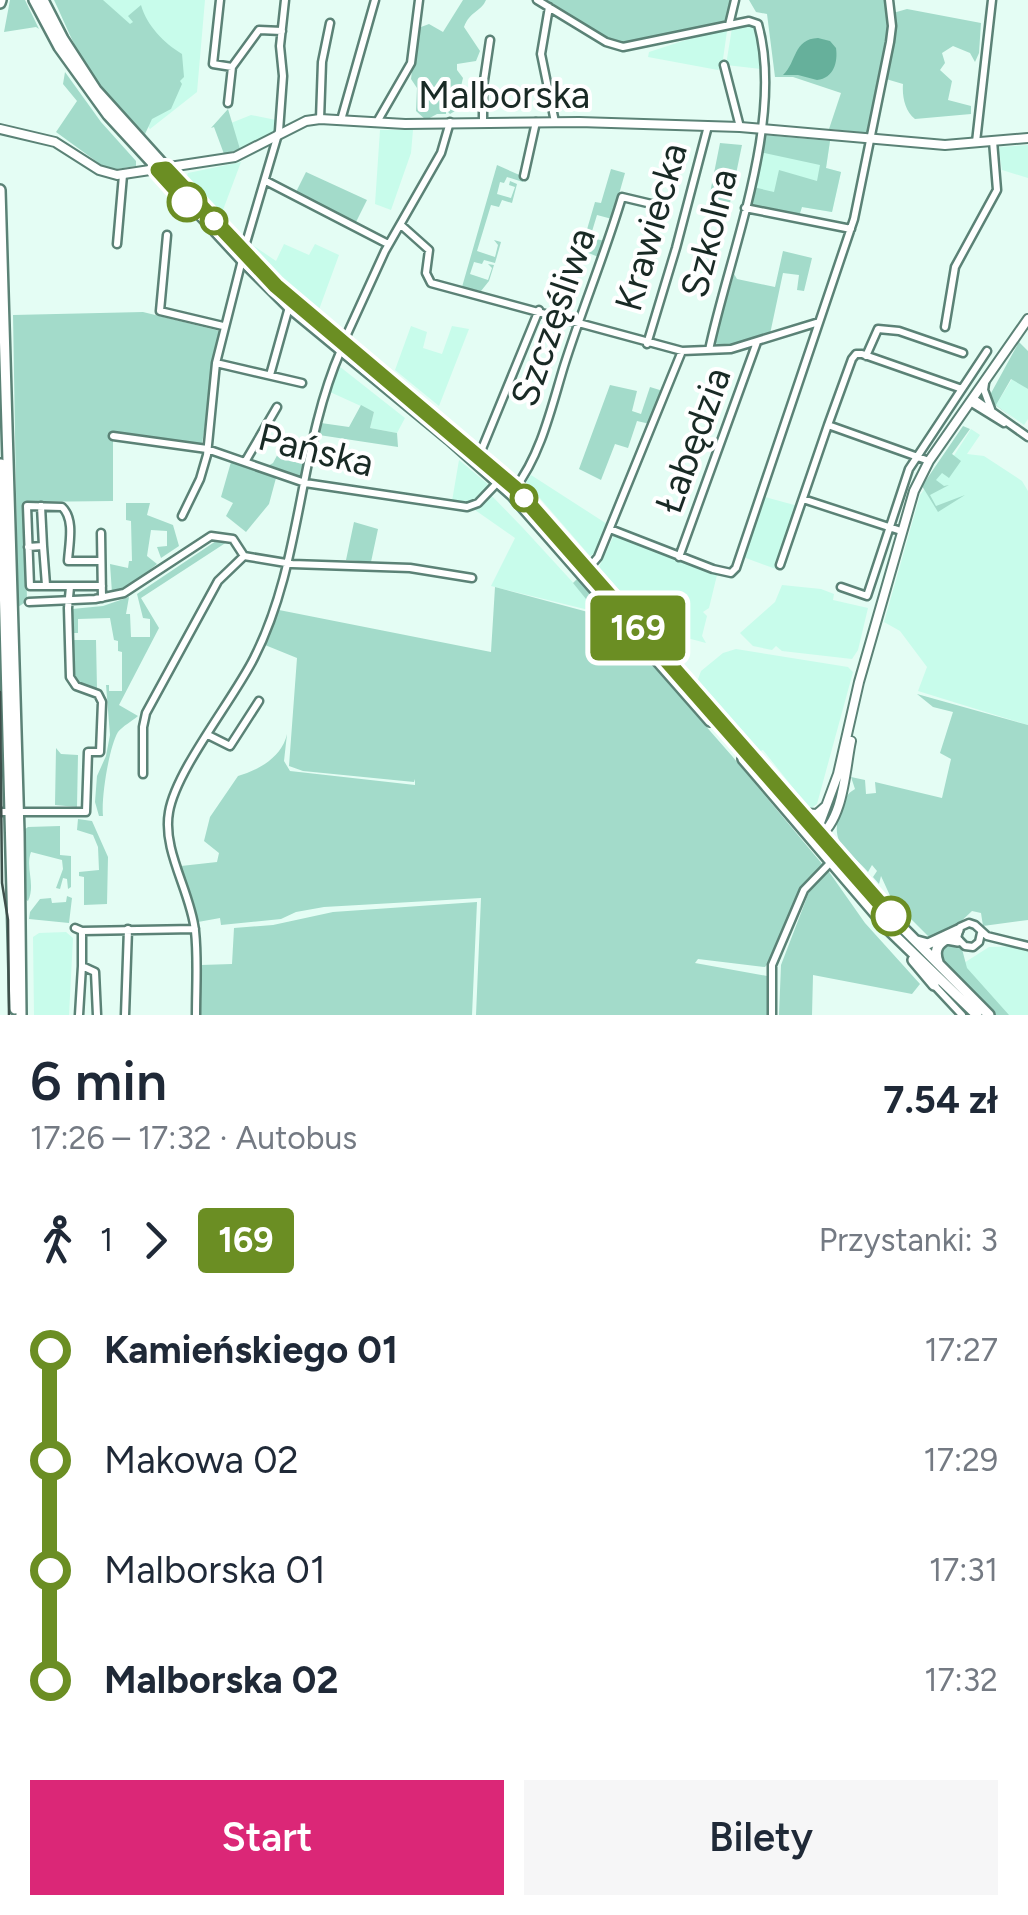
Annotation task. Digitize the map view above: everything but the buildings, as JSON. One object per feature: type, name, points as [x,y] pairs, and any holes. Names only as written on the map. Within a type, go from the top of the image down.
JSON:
[{"type":"main road","points":[[34,0],[94,98],[289,307],[515,488],[802,813],[832,861],[934,985]]},
{"type":"main road","points":[[43,0],[96,90],[162,170]]},
{"type":"main road","points":[[0,190],[8,911],[18,1015]]},
{"type":"main road","points":[[242,257],[498,482],[817,836],[989,1015]]},
{"type":"main road","points":[[0,422],[18,1015]]},
{"type":"main road","points":[[890,931],[977,1015]]},
{"type":"main road","points":[[914,940],[928,944],[958,936]]},
{"type":"main road","points":[[939,965],[937,947],[947,938],[958,936]]},
{"type":"street","points":[[220,0],[213,64],[232,67]]},
{"type":"street","points":[[182,516],[200,479],[223,326],[278,136],[285,0]]},
{"type":"street","points":[[341,120],[375,0]]},
{"type":"street","points":[[377,122],[410,64],[419,0]]},
{"type":"street","points":[[538,0],[618,46],[641,45],[729,26],[735,0]]},
{"type":"street","points":[[610,529],[731,573],[741,558],[851,230],[892,32],[889,0]]},
{"type":"street","points":[[976,142],[992,0]]},
{"type":"street","points":[[549,7],[541,49],[555,122]]},
{"type":"street","name":"Szkolna","points":[[709,350],[762,128],[764,81],[759,28],[753,21],[729,26]]},
{"type":"street","points":[[320,118],[322,62],[330,23]]},
{"type":"street","points":[[228,103],[232,67],[259,30],[282,31]]},
{"type":"street","points":[[483,121],[490,40]]},
{"type":"street","points":[[724,65],[740,126]]},
{"type":"street","name":"Malborska","points":[[123,175],[235,157],[320,118],[740,126],[925,144],[1028,138]]},
{"type":"street","points":[[196,1015],[195,928],[170,837],[168,815],[178,786],[264,636],[287,563],[320,409],[342,346],[388,244],[444,147],[450,122]]},
{"type":"street","points":[[524,176],[536,122]]},
{"type":"street","name":"Krawiecka","points":[[647,344],[708,126]]},
{"type":"street","points":[[0,129],[55,142],[99,170],[123,175],[117,244]]},
{"type":"street","points":[[944,327],[954,266],[997,190],[992,141]]},
{"type":"street","points":[[266,181],[388,244]]},
{"type":"street","name":"Szczęśliwa","points":[[515,488],[539,440],[622,197],[660,206]]},
{"type":"street","points":[[745,208],[851,230]]},
{"type":"street","points":[[401,225],[429,250],[426,273],[430,282],[579,321],[647,344],[682,351],[731,350],[818,322]]},
{"type":"street","points":[[166,235],[160,311],[223,326]]},
{"type":"street","points":[[270,375],[289,307]]},
{"type":"street","points":[[479,456],[540,310]]},
{"type":"street","points":[[817,836],[914,491],[930,461],[1028,319]]},
{"type":"street","points":[[866,356],[878,328],[964,353]]},
{"type":"street","name":"Łabędzia","points":[[679,557],[756,342]]},
{"type":"street","points":[[588,570],[598,557],[682,351]]},
{"type":"street","points":[[841,588],[867,596],[909,469],[988,351]]},
{"type":"street","points":[[780,565],[853,358],[858,354],[866,356],[962,388]]},
{"type":"street","points":[[216,363],[302,383]]},
{"type":"street","points":[[986,378],[984,390],[992,410]]},
{"type":"street","points":[[971,400],[992,410],[1025,435]]},
{"type":"street","points":[[971,400],[1025,435]]},
{"type":"street","points":[[244,462],[277,407]]},
{"type":"street","points":[[828,425],[930,461]]},
{"type":"street","name":"Pańska","points":[[113,436],[207,449],[305,483],[466,507],[478,503],[498,482]]},
{"type":"street","points":[[803,499],[901,531]]},
{"type":"street","points":[[101,561],[68,561],[68,513],[62,507],[27,506],[30,586],[102,586]]},
{"type":"street","points":[[42,506],[46,585]]},
{"type":"street","points":[[101,533],[102,598]]},
{"type":"street","points":[[29,602],[102,598],[131,590],[211,536],[233,539],[244,556],[287,563],[410,568],[472,578]]},
{"type":"street","points":[[28,547],[43,546]]},
{"type":"street","points":[[143,774],[146,713],[218,580],[244,556]]},
{"type":"street","points":[[9,812],[86,812],[88,752],[100,752],[102,702],[96,692],[71,680],[70,587]]},
{"type":"street","points":[[817,836],[841,792],[859,682]]},
{"type":"street","points":[[208,735],[228,746],[232,744],[260,701]]},
{"type":"street","points":[[802,813],[817,814],[829,802]]},
{"type":"street","points":[[772,1015],[772,965],[804,890],[832,861]]},
{"type":"street","points":[[980,938],[978,926],[969,923],[958,936],[968,947],[980,938],[1026,944]]},
{"type":"street","points":[[80,1015],[82,966],[78,930],[195,928]]},
{"type":"street","points":[[125,1015],[128,930]]},
{"type":"street","points":[[82,966],[96,972],[97,1015]]},
{"type":"street","points":[[934,985],[962,1015]]},
{"type":"shaded area","points":[[10,0],[25,0],[39,29],[4,32]]},
{"type":"shaded area","points":[[54,0],[103,0],[130,24],[133,22],[128,16],[141,5],[157,33],[182,54],[184,77],[171,109],[152,119],[145,134],[89,71]]},
{"type":"shaded area","points":[[63,0],[205,0],[197,92],[150,129],[112,83]]},
{"type":"shaded area","points":[[463,0],[486,0],[464,27],[480,51],[476,61],[457,64],[463,78],[455,111],[450,114],[446,110],[446,114],[426,120],[416,111],[417,88],[411,79],[416,35],[429,24],[443,32]]},
{"type":"shaded area","points":[[547,0],[733,0],[728,21],[633,43],[607,39]]},
{"type":"shaded area","points":[[749,0],[886,0],[886,50],[868,133],[829,129],[841,93],[793,77],[775,77],[767,14],[756,12]]},
{"type":"shaded area","points":[[907,9],[981,23],[975,62],[970,53],[953,46],[942,53],[945,63],[940,70],[952,81],[948,100],[971,106],[971,114],[915,119],[905,103],[903,84],[886,79],[894,33],[893,13]]},
{"type":"shaded area","points":[[756,26],[761,69],[726,65],[732,28]]},
{"type":"shaded area","points":[[727,31],[718,70],[648,57],[649,52]]},
{"type":"shaded area","points":[[818,38],[830,41],[836,48],[831,73],[817,80],[783,75],[804,42]]},
{"type":"shaded area","points":[[65,72],[101,122],[136,161],[136,166],[104,167],[56,132],[77,101],[63,84]]},
{"type":"shaded area","points":[[228,109],[240,149],[224,154],[214,127],[211,128]]},
{"type":"shaded area","points":[[251,115],[276,120],[276,131],[240,149],[231,123]]},
{"type":"shaded area","points":[[380,130],[413,130],[411,153],[391,210],[375,204]]},
{"type":"shaded area","points":[[764,135],[830,141],[826,168],[841,172],[832,212],[802,207],[799,216],[752,191]]},
{"type":"shaded area","points":[[764,135],[830,141],[826,168],[841,172],[832,212],[802,207],[799,216],[749,206],[753,187],[774,192],[779,170],[817,181],[820,165],[760,152]]},
{"type":"shaded area","points":[[720,143],[742,145],[729,208],[715,206],[712,214],[706,213]]},
{"type":"shaded area","points":[[1028,145],[1028,178],[1002,170],[998,147]]},
{"type":"shaded area","points":[[241,162],[220,218],[186,179],[188,173]]},
{"type":"shaded area","points":[[497,165],[524,177],[523,182],[507,177],[504,183],[500,182],[497,194],[511,198],[515,187],[509,185],[510,181],[517,184],[512,203],[502,200],[499,207],[491,205],[477,251],[495,257],[498,245],[494,240],[501,242],[495,263],[474,262],[470,274],[488,280],[492,268],[488,264],[494,265],[489,281],[481,291],[462,287]]},
{"type":"shaded area","points":[[611,169],[625,173],[612,219],[597,215],[590,238],[606,241],[601,258],[581,250],[595,202],[601,203]]},
{"type":"shaded area","points":[[306,172],[367,200],[355,224],[295,194]]},
{"type":"shaded area","points":[[248,242],[276,261],[284,244],[309,255],[315,244],[339,255],[317,315],[247,250]]},
{"type":"shaded area","points":[[783,251],[812,258],[804,291],[797,290],[799,275],[783,273],[770,334],[727,347],[714,343],[734,274],[737,279],[775,287]]},
{"type":"shaded area","points":[[143,312],[220,331],[202,444],[113,433],[113,501],[25,502],[27,601],[18,607],[13,315]]},
{"type":"shaded area","points":[[411,326],[427,332],[423,348],[442,354],[452,326],[469,329],[439,406],[395,370]]},
{"type":"shaded area","points":[[1019,342],[1028,351],[1028,389],[1011,379],[996,405],[1018,422],[994,404],[990,395]]},
{"type":"shaded area","points":[[339,366],[405,418],[397,433],[370,428],[374,412],[330,392]]},
{"type":"shaded area","points":[[1012,379],[1028,389],[1028,419],[1024,425],[996,405]]},
{"type":"shaded area","points":[[610,385],[637,391],[632,411],[641,414],[650,387],[663,391],[650,424],[637,421],[628,448],[615,444],[601,480],[579,469]]},
{"type":"shaded area","points":[[361,405],[374,412],[370,428],[397,433],[398,447],[319,435],[321,423],[349,427]]},
{"type":"shaded area","points":[[963,426],[970,429],[952,454],[961,461],[949,478],[942,473],[936,480],[949,485],[930,495],[936,506],[965,495],[938,512],[922,486]]},
{"type":"shaded area","points":[[971,429],[980,435],[967,454],[984,456],[1022,481],[1028,491],[1028,725],[918,691],[927,667],[900,631],[884,622],[920,495],[940,469],[944,471]]},
{"type":"shaded area","points":[[287,437],[310,446],[300,478],[266,467],[273,463]]},
{"type":"shaded area","points":[[459,460],[489,485],[471,503],[452,501]]},
{"type":"shaded area","points":[[231,462],[276,478],[269,504],[246,532],[226,516],[233,503],[221,497]]},
{"type":"shaded area","points":[[531,475],[607,524],[594,554],[590,556],[526,482]]},
{"type":"shaded area","points":[[491,495],[601,613],[491,586],[515,538],[475,510]]},
{"type":"shaded area","points":[[765,497],[798,506],[776,569],[743,557]]},
{"type":"shaded area","points":[[126,503],[150,503],[147,515],[173,525],[179,546],[161,558],[157,547],[167,546],[167,531],[151,530],[147,556],[157,564],[130,586],[112,593],[110,564],[128,568],[132,561],[131,521],[126,520]]},
{"type":"shaded area","points":[[354,522],[378,529],[371,562],[346,560]]},
{"type":"shaded area","points":[[614,535],[717,575],[709,608],[703,612],[707,616],[702,636],[706,643],[653,629],[599,567]]},
{"type":"shaded area","points":[[216,541],[227,542],[141,598],[159,628],[119,705],[138,716],[115,739],[106,773],[103,816],[99,816],[95,802],[97,776],[110,735],[106,685],[109,691],[122,691],[122,652],[114,640],[110,618],[78,619],[78,633],[72,633],[72,609],[103,606],[129,597],[126,614],[130,614],[131,637],[150,637],[150,619],[143,618],[137,594]]},
{"type":"shaded area","points":[[577,579],[823,865],[800,892],[777,953],[765,967],[698,959],[695,963],[767,976],[770,1015],[476,1015],[481,898],[324,907],[281,919],[221,925],[220,918],[198,922],[181,866],[217,862],[219,853],[204,841],[210,817],[238,776],[268,761],[287,734],[284,761],[290,771],[415,785],[415,779],[414,782],[303,771],[289,766],[297,658],[265,645],[279,610],[491,652],[495,587],[599,615],[573,583]]},
{"type":"shaded area","points":[[782,585],[821,589],[834,594],[833,600],[868,608],[858,650],[852,659],[753,646],[740,633],[775,602]]},
{"type":"shaded area","points":[[70,640],[96,640],[97,689],[73,680]]},
{"type":"shaded area","points":[[736,649],[848,667],[853,672],[817,804],[810,809],[763,750],[758,752],[697,682],[701,671],[723,653]]},
{"type":"shaded area","points":[[917,694],[1028,725],[1028,920],[983,926],[981,913],[972,911],[953,929],[929,937],[892,900],[881,876],[879,884],[873,877],[877,871],[872,865],[868,872],[838,838],[841,809],[855,789],[851,777],[865,780],[866,794],[876,793],[875,782],[942,798],[951,759],[940,753],[953,712],[933,707]]},
{"type":"shaded area","points":[[56,748],[61,754],[78,755],[77,807],[55,805]]},
{"type":"shaded area","points":[[78,819],[92,821],[108,857],[107,904],[84,905],[84,877],[79,872],[99,870],[98,847],[93,835],[77,830]]},
{"type":"shaded area","points":[[60,826],[60,855],[71,856],[71,887],[68,889],[67,879],[63,878],[60,889],[56,888],[62,860],[31,852],[28,901],[24,830]]},
{"type":"shaded area","points":[[827,869],[865,923],[920,984],[912,994],[813,975],[812,1015],[779,1015],[781,965],[809,892]]},
{"type":"shaded area","points":[[67,896],[72,898],[69,923],[29,919],[40,899],[66,902]]},
{"type":"shaded area","points":[[477,902],[472,1015],[201,1015],[201,965],[232,964],[234,928],[273,925],[333,912]]},
{"type":"shaded area","points":[[66,932],[73,938],[69,1015],[34,1015],[33,937],[39,933]]},
{"type":"shaded area","points":[[954,942],[962,949],[967,968],[1009,1015],[993,1015],[941,962],[938,956],[942,943]]},
{"type":"shaded area","points":[[1028,946],[1028,1015],[1000,1015],[956,968],[989,947]]},
{"type":"tram line","points":[[0,692],[2,883],[8,920],[9,1015]]},
{"type":"bus line","name":"169","points":[[187,202],[158,170],[166,169],[296,304],[515,488],[891,916]]}]
